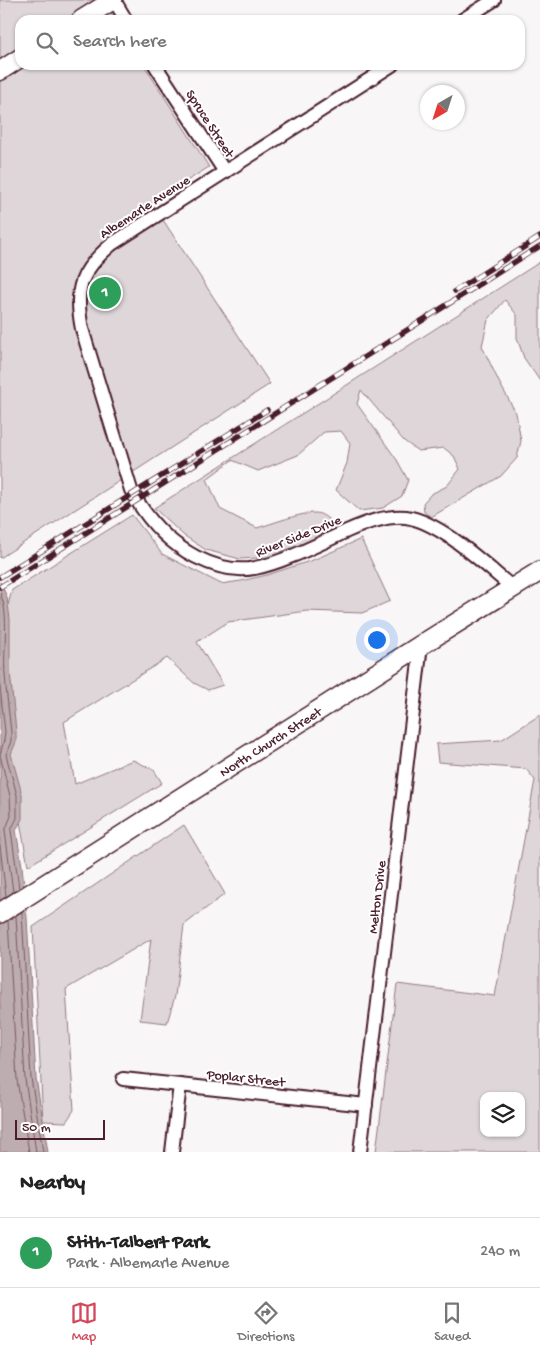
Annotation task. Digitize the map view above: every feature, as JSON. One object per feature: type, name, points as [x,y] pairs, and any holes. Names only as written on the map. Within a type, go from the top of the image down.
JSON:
[{"type":"main road","points":[[89,15],[113,0]]},
{"type":"main road","points":[[0,71],[15,61]]},
{"type":"main road","name":"North Church Street","points":[[0,913],[540,571]]},
{"type":"street","points":[[113,0],[123,15]]},
{"type":"street","points":[[470,15],[494,0]]},
{"type":"street","name":"Spruce Street","points":[[159,70],[225,172]]},
{"type":"street","name":"Albemarle Avenue","points":[[122,462],[82,330],[78,308],[79,291],[93,260],[112,244],[384,70]]},
{"type":"street","name":"River Side Drive","points":[[122,462],[131,490],[140,507],[149,518],[182,550],[218,566],[238,569],[255,568],[279,561],[359,526],[382,519],[405,517],[428,524],[467,549],[512,588]]},
{"type":"street","name":"Melton Drive","points":[[360,1152],[421,645]]},
{"type":"street","name":"Poplar Street","points":[[123,1079],[366,1105]]},
{"type":"street","points":[[172,1152],[180,1085]]},
{"type":"shaded area","points":[[0,0],[103,0],[113,15],[15,15],[15,70],[147,70],[209,167],[152,203],[270,384],[0,558]]},
{"type":"shaded area","points":[[540,262],[540,381],[524,358],[517,338],[517,315],[505,300],[488,320],[482,346],[516,413],[521,441],[517,458],[501,476],[431,517],[424,512],[423,503],[431,494],[447,486],[460,469],[454,456],[444,448],[418,451],[404,441],[361,390],[357,404],[397,460],[408,480],[402,496],[383,508],[359,511],[336,490],[347,463],[350,443],[341,431],[324,432],[298,455],[258,471],[232,460],[207,479],[220,509],[257,528],[295,516],[316,513],[326,517],[338,530],[274,557],[240,559],[206,550],[183,535],[154,508]]},
{"type":"shaded area","points":[[132,515],[162,554],[221,584],[267,575],[313,560],[361,539],[390,601],[362,613],[307,611],[228,622],[197,642],[223,685],[208,690],[194,683],[167,658],[64,722],[75,784],[133,760],[154,770],[162,783],[28,866],[9,761],[2,628],[12,590]]},
{"type":"shaded area","points":[[540,715],[540,1152],[376,1152],[397,984],[495,996],[535,780],[526,769],[438,762],[436,744],[501,740]]},
{"type":"shaded area","points":[[184,825],[225,894],[184,925],[175,996],[167,1023],[140,1020],[151,939],[66,989],[74,1110],[66,1122],[43,1121],[33,927]]},
{"type":"water","points":[[0,582],[7,597],[10,619],[10,672],[16,731],[16,742],[11,754],[22,794],[22,819],[16,830],[27,918],[36,1078],[48,1152],[0,1152]]},
{"type":"railway","points":[[455,291],[540,237]]},
{"type":"railway","points":[[0,587],[540,246]]},
{"type":"railway","points":[[0,577],[267,410]]},
{"type":"place","name":"Stith-Talbert Park","points":[[105,293]]}]
